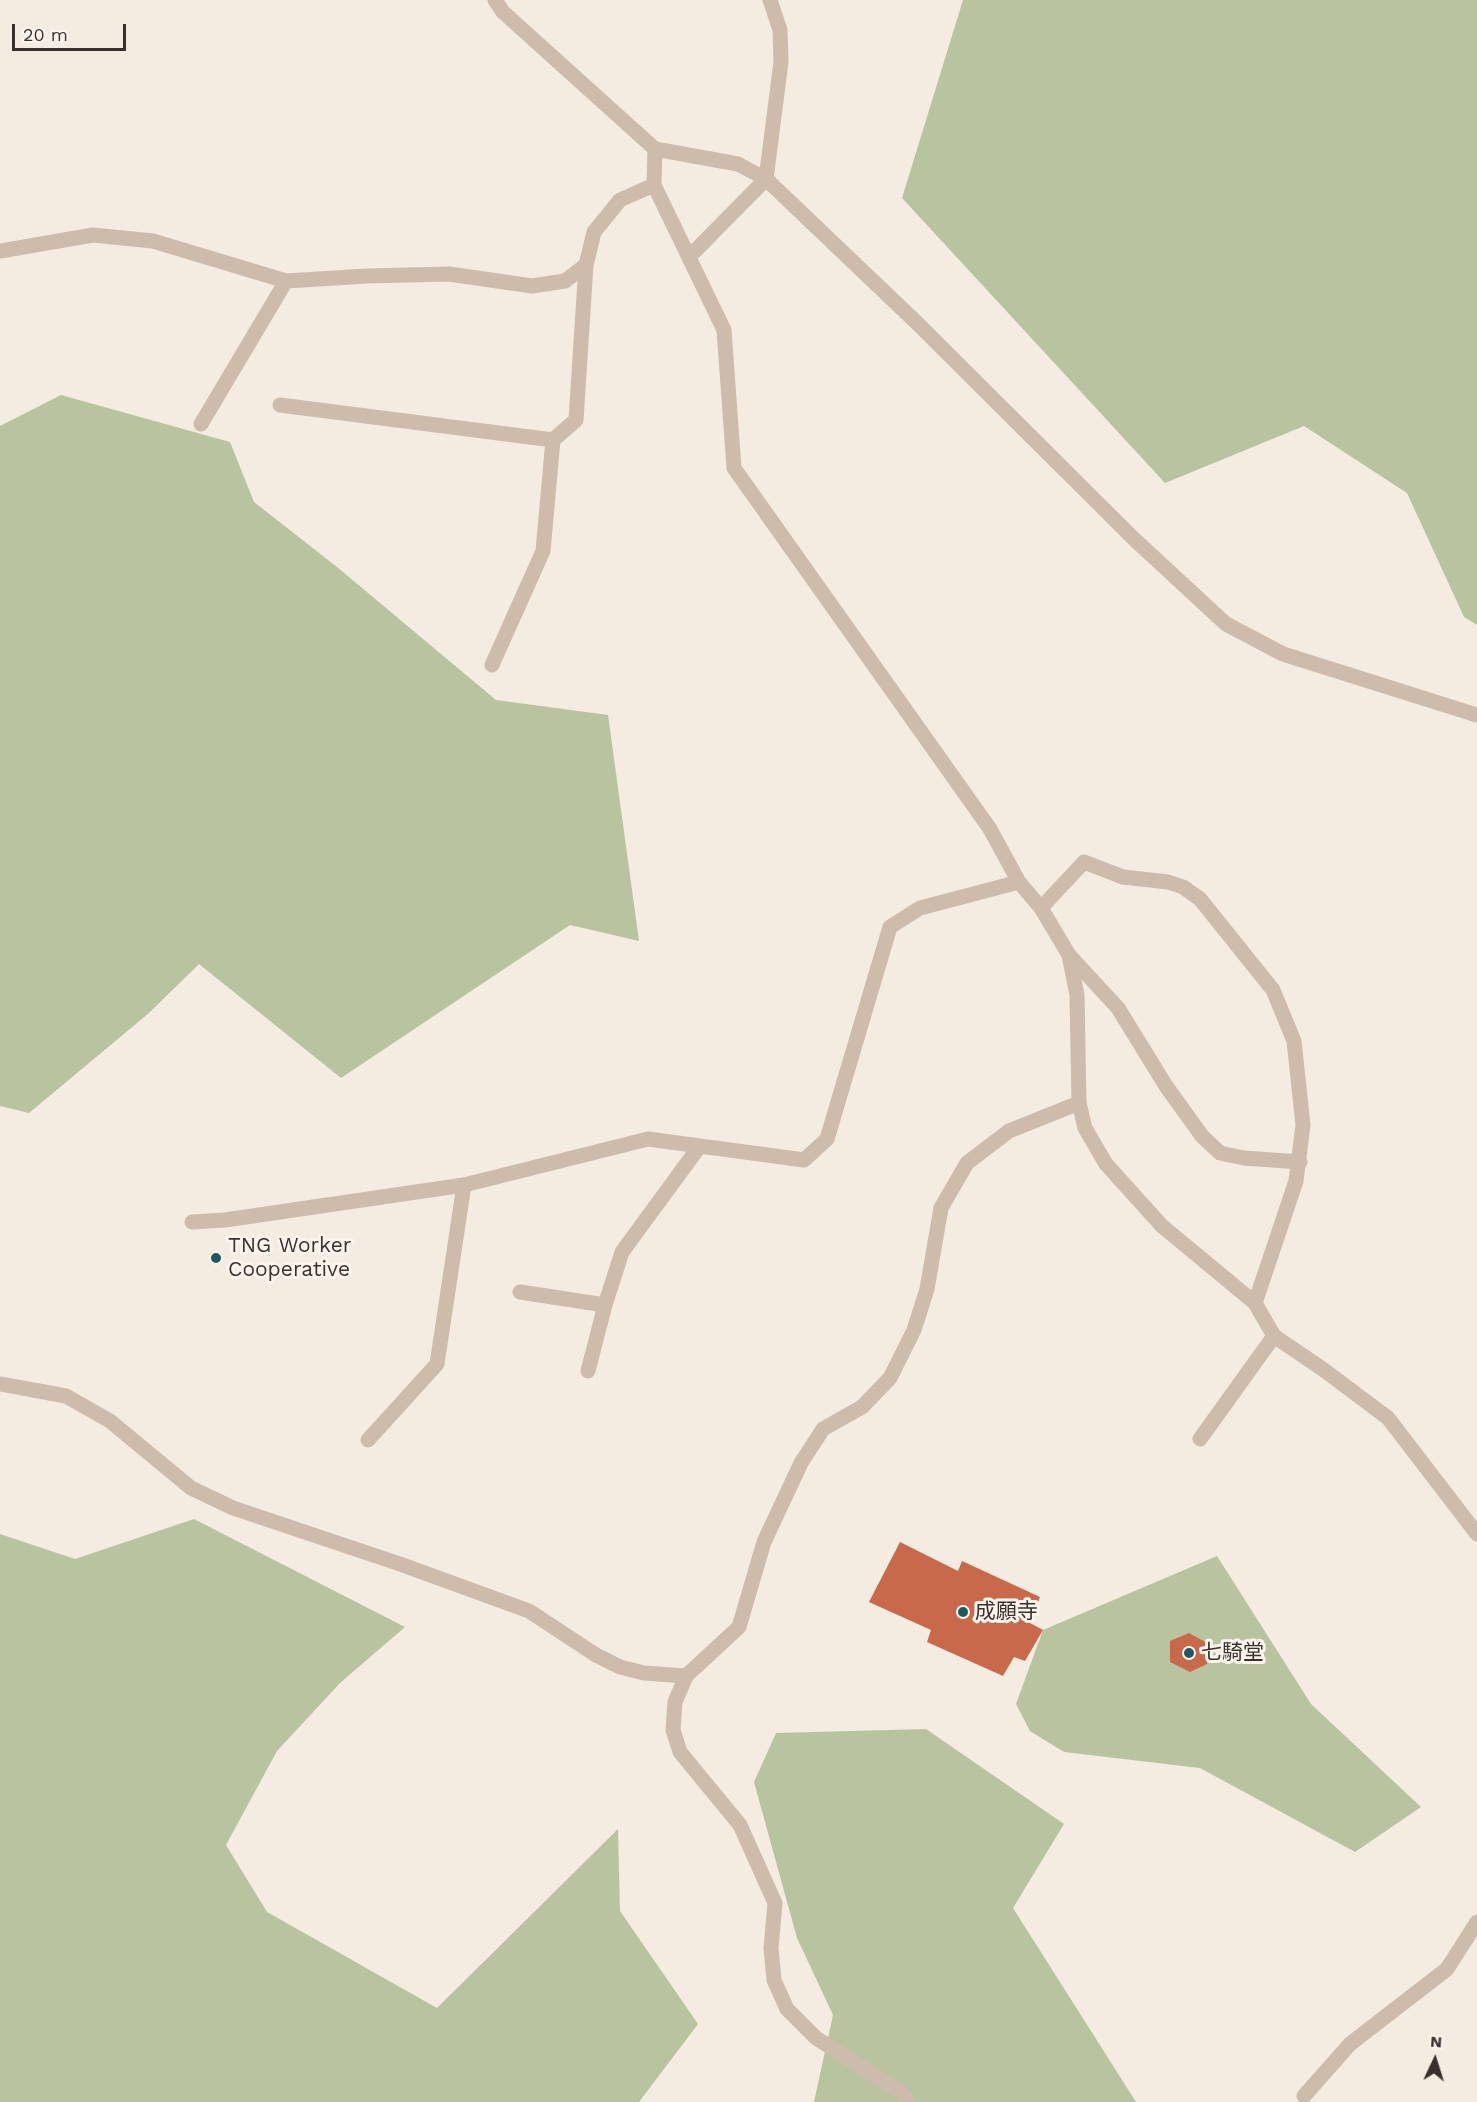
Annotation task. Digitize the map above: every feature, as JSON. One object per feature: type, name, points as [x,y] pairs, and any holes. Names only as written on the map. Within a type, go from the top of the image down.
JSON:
[{"type":"street","points":[[495,0],[503,12],[655,149],[738,164],[766,179],[916,322],[1134,539],[1226,624],[1283,654],[1477,715]]},
{"type":"street","points":[[689,257],[766,179],[781,62],[780,30],[770,0]]},
{"type":"street","points":[[655,149],[654,185],[724,330],[734,468],[990,829],[1019,882],[1041,908],[1069,955],[1118,1008],[1166,1086],[1202,1136],[1220,1153],[1244,1158],[1300,1162]]},
{"type":"street","points":[[492,665],[543,550],[553,440],[576,420],[586,265],[594,232],[620,200],[654,185]]},
{"type":"street","points":[[0,251],[93,235],[153,241],[286,281],[449,274],[532,286],[565,280],[586,265]]},
{"type":"street","points":[[201,424],[286,281]]},
{"type":"street","points":[[280,405],[553,440]]},
{"type":"street","points":[[1041,908],[1084,862],[1123,877],[1168,882],[1183,887],[1200,899],[1273,990],[1294,1041],[1304,1125],[1300,1162],[1292,1192],[1254,1303]]},
{"type":"street","points":[[192,1222],[225,1220],[464,1185],[648,1139],[804,1160],[827,1139],[890,927],[920,908],[1019,882]]},
{"type":"street","points":[[1069,955],[1077,995],[1079,1103],[1085,1128],[1106,1164],[1162,1226],[1254,1303],[1274,1336],[1388,1418],[1477,1534]]},
{"type":"street","points":[[908,2102],[902,2093],[816,2038],[787,2009],[774,1980],[771,1948],[775,1903],[740,1825],[680,1752],[673,1730],[675,1702],[686,1676],[706,1655],[739,1627],[764,1542],[801,1463],[822,1429],[862,1407],[890,1378],[914,1330],[927,1288],[941,1208],[967,1163],[1010,1131],[1079,1103]]},
{"type":"street","points":[[588,1371],[622,1252],[699,1147]]},
{"type":"street","points":[[368,1440],[437,1364],[464,1185]]},
{"type":"street","points":[[520,1293],[605,1305]]},
{"type":"street","points":[[1200,1439],[1274,1336]]},
{"type":"street","points":[[0,1384],[66,1396],[110,1421],[191,1488],[233,1508],[400,1564],[529,1611],[596,1655],[620,1666],[644,1673],[686,1676]]},
{"type":"street","points":[[1304,2096],[1350,2044],[1447,1969],[1477,1922]]},
{"type":"green space","points":[[963,0],[1477,0],[1477,625],[1464,617],[1407,493],[1304,426],[1165,483],[902,198]]},
{"type":"green space","points":[[61,395],[230,442],[254,502],[337,567],[496,700],[608,715],[639,941],[570,925],[341,1078],[199,964],[149,1013],[29,1113],[0,1106],[0,426]]},
{"type":"green space","points":[[194,1519],[405,1627],[340,1683],[277,1751],[226,1845],[267,1912],[437,2008],[618,1829],[620,1911],[698,2024],[639,2102],[0,2102],[0,1534],[75,1559]]},
{"type":"green space","points":[[1217,1556],[1311,1704],[1421,1807],[1355,1852],[1200,1768],[1064,1752],[1030,1731],[1016,1704],[1043,1630]]},
{"type":"green space","points":[[926,1729],[1064,1824],[1013,1908],[1136,2102],[814,2102],[833,2015],[797,1938],[754,1782],[776,1733]]},
{"type":"building","name":"成願寺","points":[[900,1542],[958,1571],[962,1561],[1040,1597],[1030,1623],[1043,1630],[1025,1661],[1014,1657],[1003,1676],[927,1642],[931,1630],[869,1602]]},
{"type":"building","name":"七騎堂","points":[[1189,1633],[1209,1644],[1207,1664],[1190,1672],[1170,1662],[1170,1641]]},
{"type":"place","name":"TNG Worker Cooperative","points":[[216,1258]]},
{"type":"place","name":"成願寺","points":[[963,1612]]},
{"type":"place","name":"七騎堂","points":[[1189,1653]]}]
